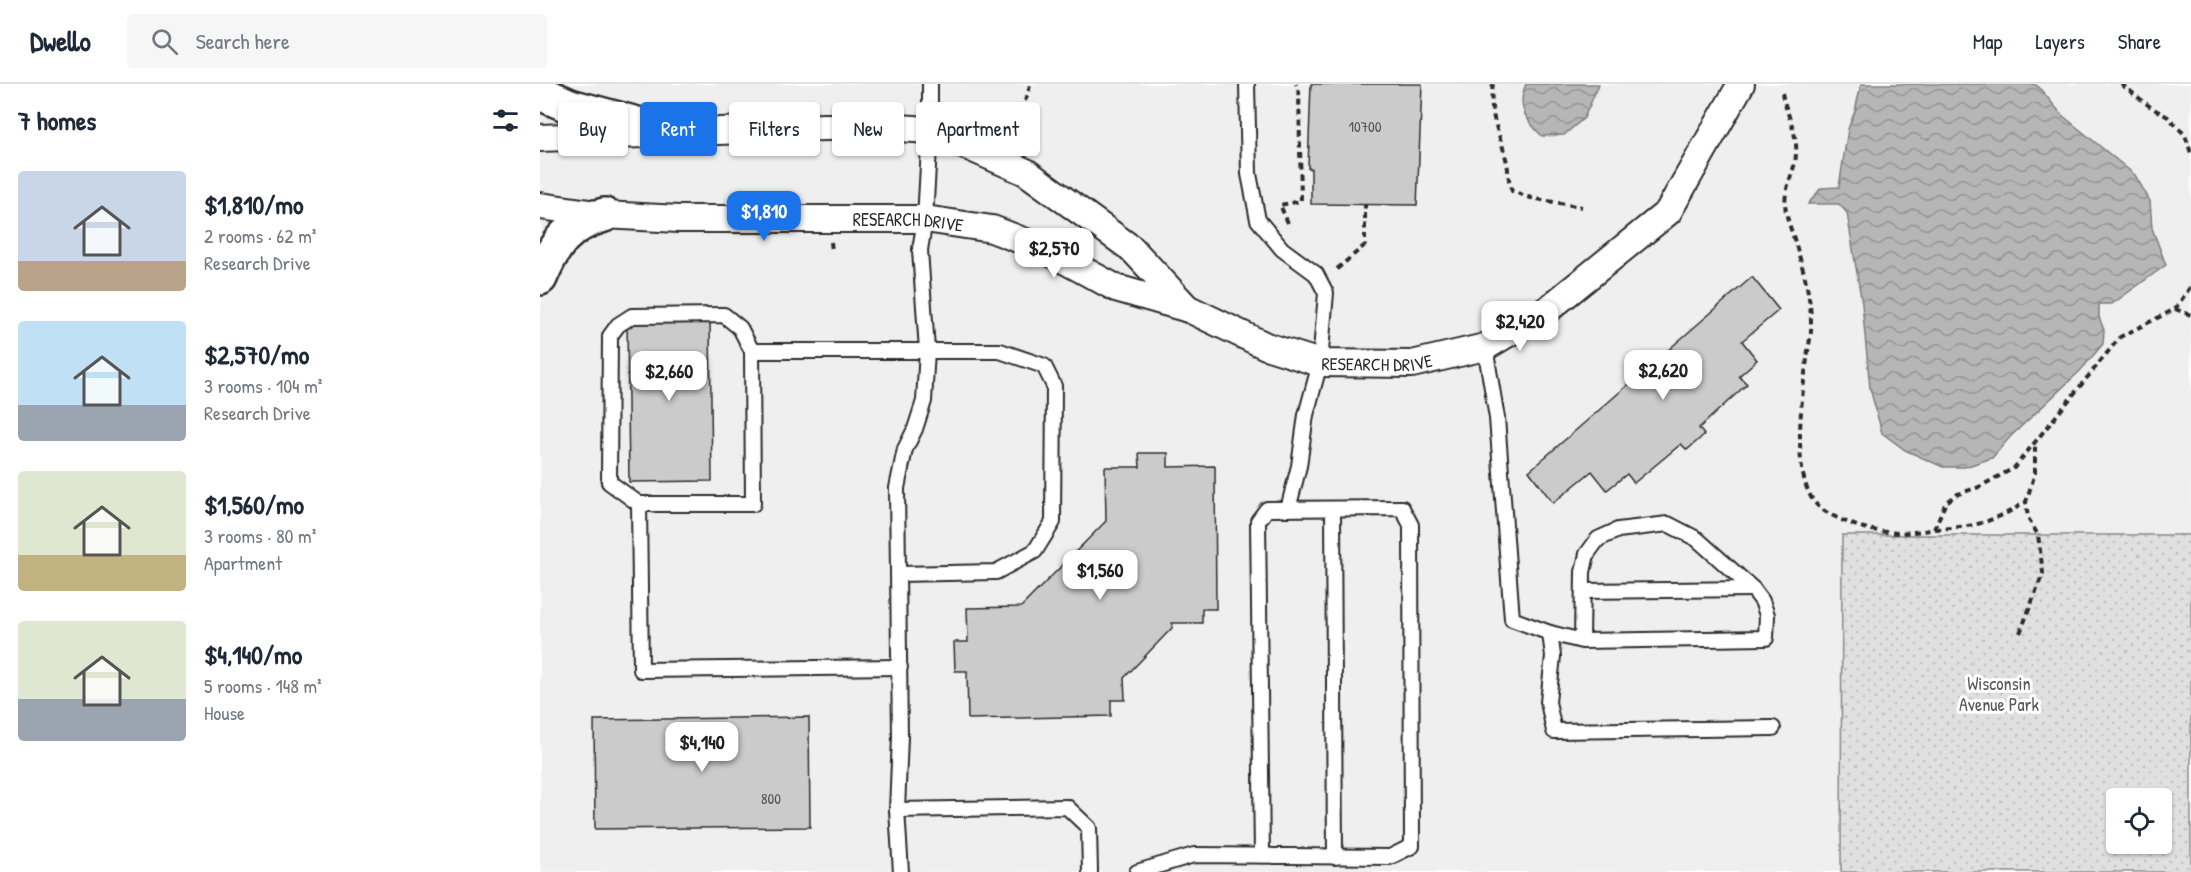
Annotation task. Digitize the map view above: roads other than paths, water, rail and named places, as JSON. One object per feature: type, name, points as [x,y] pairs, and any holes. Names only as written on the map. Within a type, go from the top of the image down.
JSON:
[{"type":"main road","points":[[540,93],[581,109],[640,125]]},
{"type":"main road","points":[[540,278],[549,256],[570,230],[588,219],[604,214]]},
{"type":"street","name":"RESEARCH DRIVE","points":[[540,206],[604,214],[678,219],[925,219],[992,229],[1044,249],[1116,288],[1189,309],[1266,346],[1320,363],[1412,364],[1485,347],[1548,310],[1668,212],[1741,84]]},
{"type":"street","name":"RESEARCH DRIVE","points":[[717,130],[824,127],[916,129]]},
{"type":"street","name":"RESEARCH DRIVE","points":[[540,138],[640,133]]},
{"type":"street","name":"RESEARCH DRIVE","points":[[989,156],[1026,172],[1132,249],[1189,309]]},
{"type":"lane","points":[[930,84],[930,102]]},
{"type":"lane","points":[[1247,84],[1249,174],[1257,220],[1282,249],[1316,274],[1326,293],[1320,363],[1306,415],[1299,466],[1288,509]]},
{"type":"lane","points":[[901,872],[897,810],[900,667],[897,488],[905,449],[915,429],[924,401],[927,350],[920,249],[925,219],[929,156]]},
{"type":"lane","points":[[724,315],[740,328],[752,351],[753,504],[639,504],[609,482],[610,336],[618,325],[632,316],[724,315]]},
{"type":"lane","points":[[1485,347],[1497,418],[1512,619],[1550,633],[1582,641],[1766,638],[1767,615],[1762,601],[1753,589],[1697,539],[1668,524],[1618,530],[1598,539],[1587,554],[1583,572],[1582,641]]},
{"type":"lane","points":[[752,351],[1000,351],[1044,366],[1054,386],[1053,522],[1035,551],[996,572],[899,574]]},
{"type":"lane","points":[[639,504],[641,670],[900,667]]},
{"type":"lane","points":[[1137,872],[1194,855],[1262,856],[1335,857],[1389,857],[1412,846],[1411,525],[1402,508],[1268,509],[1258,521],[1262,856]]},
{"type":"lane","points":[[1333,509],[1335,857]]},
{"type":"lane","points":[[1583,591],[1753,589]]},
{"type":"lane","points":[[1550,633],[1553,656],[1548,702],[1554,731],[1773,728]]},
{"type":"lane","points":[[897,810],[1068,807],[1089,828],[1090,872]]},
{"type":"water","points":[[1526,84],[1599,84],[1584,118],[1564,135],[1542,136],[1524,113],[1522,100]]},
{"type":"water","points":[[1861,84],[2034,84],[2062,115],[2135,175],[2150,201],[2152,228],[2166,265],[2112,304],[2099,304],[2099,317],[2104,330],[2103,344],[2080,371],[2010,437],[1992,458],[1965,467],[1943,467],[1905,450],[1882,433],[1870,388],[1862,304],[1847,213],[1839,204],[1808,204],[1821,188],[1839,187],[1848,129]]},
{"type":"park label","name":"Wisconsin Avenue Park","points":[[1999,693]]}]
